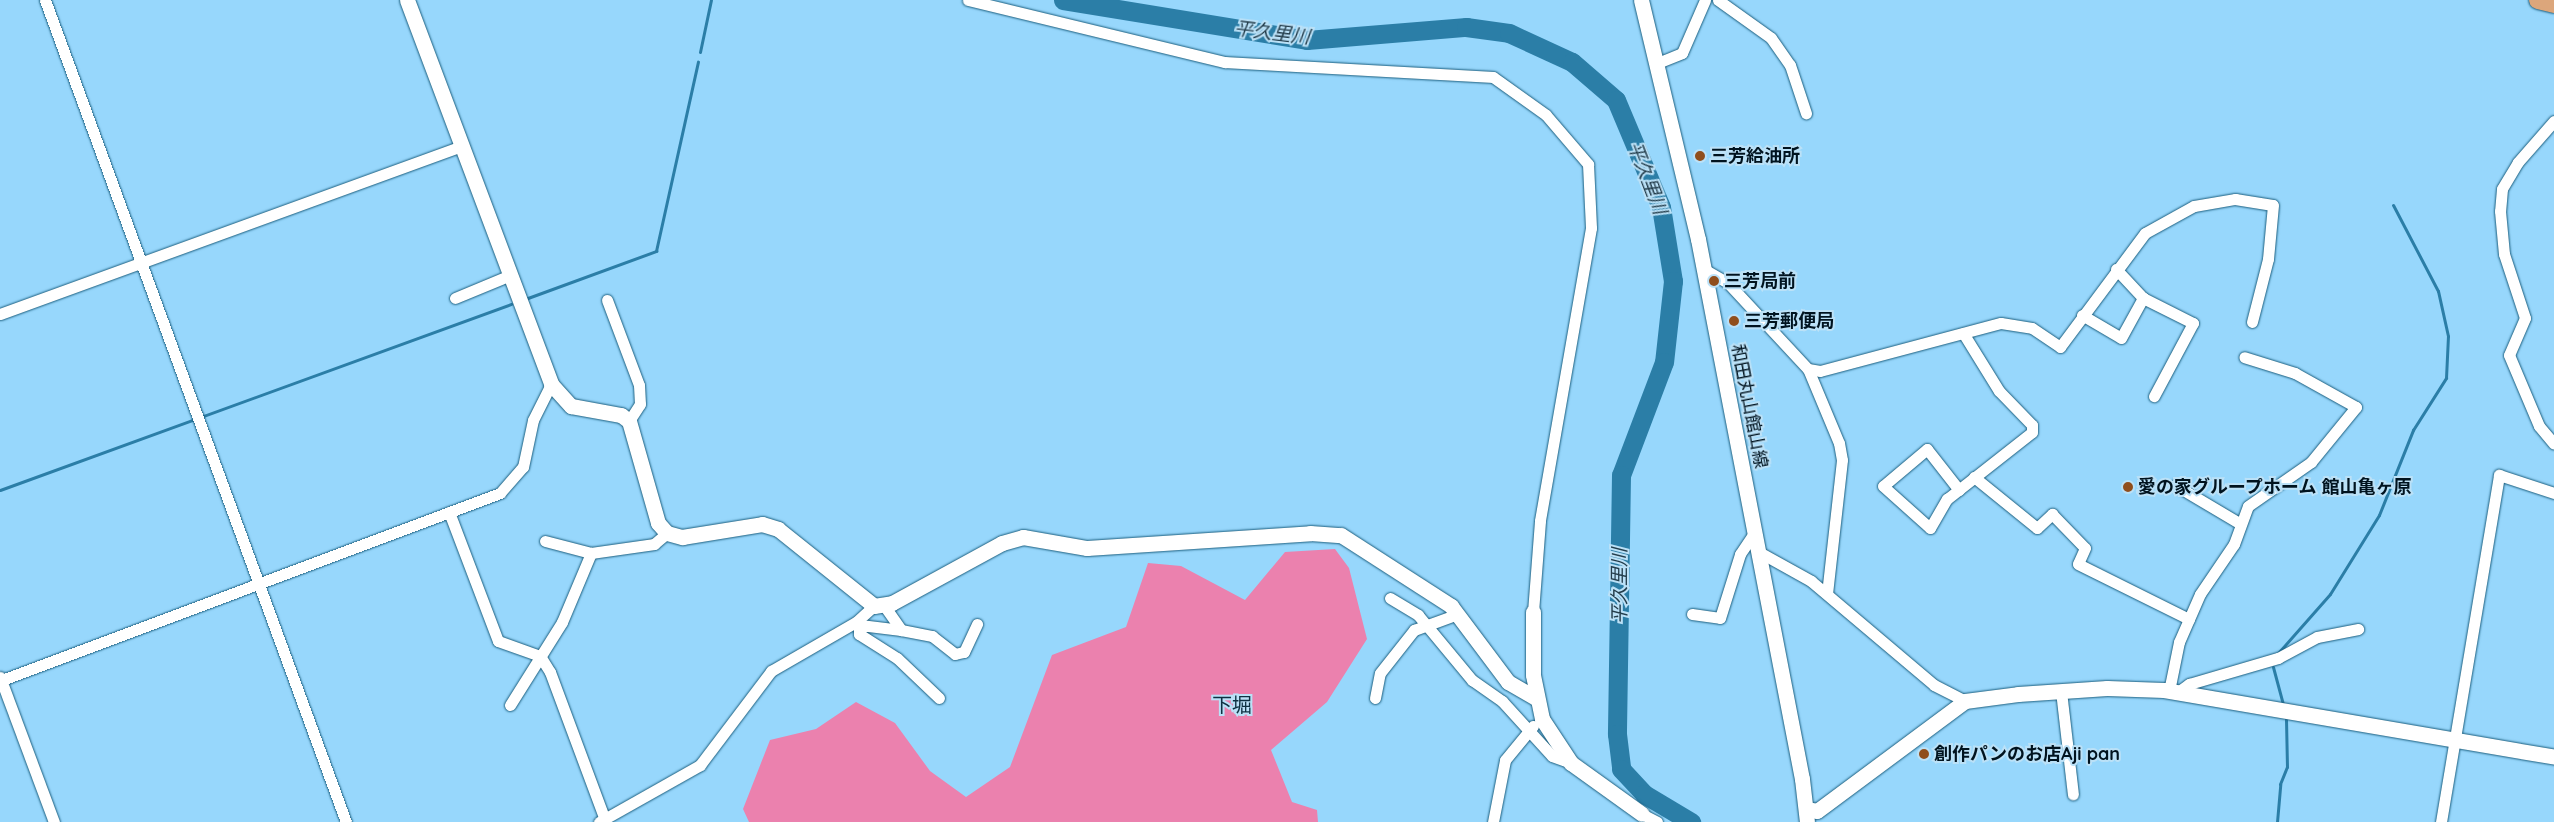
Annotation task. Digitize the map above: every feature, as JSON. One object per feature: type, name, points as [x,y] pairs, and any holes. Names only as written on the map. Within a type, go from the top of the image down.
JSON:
[{"type":"main road","points":[[2538,0],[2554,4]]},
{"type":"street","points":[[45,0],[144,262],[193,403],[263,586],[346,822]]},
{"type":"street","points":[[407,0],[508,276],[551,384],[571,406],[621,415],[628,421],[658,523],[667,533],[682,537],[762,524],[778,529],[878,605],[901,630]]},
{"type":"street","points":[[968,0],[1225,62],[1494,77],[1546,115],[1588,164],[1591,228],[1540,521],[1533,612],[1536,698],[1542,719],[1571,763],[1642,814],[1657,822]]},
{"type":"street","name":"和田丸山館山線","points":[[1641,0],[1702,268],[1759,552],[1807,815]]},
{"type":"street","points":[[1655,64],[1682,53],[1705,0]]},
{"type":"street","points":[[1718,0],[1771,38],[1790,65],[1806,113]]},
{"type":"street","points":[[2554,121],[2518,162],[2502,190],[2500,212],[2504,254],[2526,318],[2509,355],[2539,426],[2554,444]]},
{"type":"street","points":[[0,314],[461,146]]},
{"type":"street","points":[[1808,369],[1820,371],[1963,333],[2017,323],[2060,347],[2116,269],[2145,233],[2194,206],[2235,199],[2273,205],[2268,259],[2252,322]]},
{"type":"street","points":[[1702,268],[1728,283],[1808,369],[1842,460],[1827,593]]},
{"type":"street","points":[[2116,269],[2143,298],[2193,323],[2154,396]]},
{"type":"street","points":[[455,298],[508,276]]},
{"type":"street","points":[[2082,315],[2121,338],[2143,298]]},
{"type":"street","points":[[607,300],[639,385],[640,404],[628,421]]},
{"type":"street","points":[[1959,490],[1927,449],[1883,486],[1930,528],[1959,490],[2032,432],[2032,425],[1999,391],[1963,333]]},
{"type":"street","points":[[2173,692],[2189,619],[2200,594],[2234,544],[2239,523],[2248,506],[2311,462],[2356,407],[2295,373],[2244,358]]},
{"type":"street","points":[[54,822],[5,707],[1,678],[263,586],[500,493],[514,482],[523,467],[541,399],[551,384]]},
{"type":"street","points":[[2441,822],[2499,475],[2554,493]]},
{"type":"street","points":[[1974,477],[2036,528],[2052,514],[2086,548],[2078,564],[2189,619]]},
{"type":"street","points":[[2175,486],[2239,523]]},
{"type":"street","points":[[449,512],[498,641],[540,656],[550,672],[608,820],[700,766],[771,671],[856,622],[878,605],[1023,537],[1087,548],[1310,532],[1341,535],[1361,544],[1458,614],[1508,682],[1536,698]]},
{"type":"street","points":[[1692,614],[1720,618],[1740,554],[1755,532]]},
{"type":"street","points":[[545,541],[591,553],[654,544],[667,533]]},
{"type":"street","points":[[1759,552],[1827,593],[1934,685],[1965,700],[2060,691],[2173,692],[2554,757]]},
{"type":"street","points":[[510,705],[580,586],[591,553]]},
{"type":"street","points":[[1390,598],[1407,606],[1472,680],[1502,701],[1556,760],[1571,763]]},
{"type":"street","points":[[1375,698],[1380,673],[1423,624],[1458,614]]},
{"type":"street","points":[[939,698],[896,658],[859,634],[860,628],[866,626],[932,636],[955,654],[964,652],[977,624]]},
{"type":"street","points":[[2173,692],[2188,684],[2278,658],[2317,638],[2358,629]]},
{"type":"street","points":[[2060,691],[2073,794]]},
{"type":"street","points":[[1807,815],[1817,811],[1965,700]]},
{"type":"street","points":[[1493,822],[1505,760],[1528,730],[1542,719]]},
{"type":"shaded area","points":[[1335,549],[1349,568],[1367,639],[1327,702],[1271,750],[1292,802],[1317,810],[1318,822],[749,822],[743,809],[770,740],[816,729],[856,702],[895,723],[930,771],[966,797],[1010,767],[1052,655],[1126,627],[1148,563],[1181,566],[1245,600],[1285,552]]},
{"type":"waterway","points":[[700,52],[711,0]]},
{"type":"waterway","name":"平久里川","points":[[1063,0],[1307,40],[1466,27],[1509,33],[1572,62],[1616,100],[1661,207],[1673,281],[1664,362],[1621,475],[1617,734],[1621,769],[1644,794],[1691,822]]},
{"type":"waterway","points":[[525,299],[656,251],[698,62]]},
{"type":"waterway","points":[[2279,652],[2330,594],[2379,515],[2413,430],[2446,378],[2448,336],[2438,291],[2393,205]]},
{"type":"waterway","points":[[0,490],[511,304]]},
{"type":"waterway","points":[[2273,667],[2283,705]]},
{"type":"waterway","points":[[2277,822],[2280,784],[2287,767],[2286,719]]},
{"type":"place","name":"三芳給油所","points":[[1700,156]]},
{"type":"place","name":"三芳局前","points":[[1714,281]]},
{"type":"place","name":"三芳郵便局","points":[[1734,321]]},
{"type":"place","name":"愛の家グループホーム 館山亀ヶ原","points":[[2128,487]]},
{"type":"place","name":"創作パンのお店Aji pan","points":[[1924,754]]},
{"type":"district","name":"下堀","points":[[1232,704]]}]
